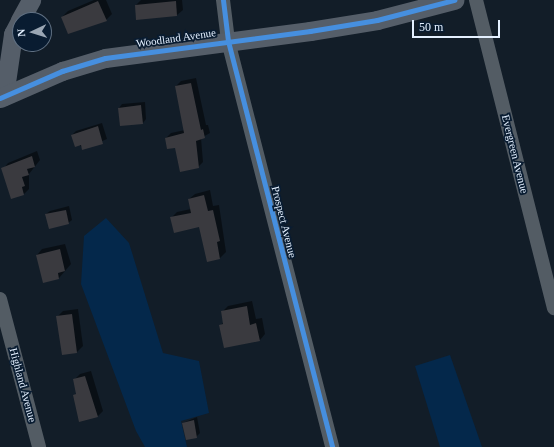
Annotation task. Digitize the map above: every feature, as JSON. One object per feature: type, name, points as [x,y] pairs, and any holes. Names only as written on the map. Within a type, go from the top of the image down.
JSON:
[{"type":"street","points":[[24,12],[31,0]]},
{"type":"street","name":"Prospect Avenue","points":[[223,0],[228,41],[332,447]]},
{"type":"street","name":"Woodland Avenue","points":[[2,97],[62,71],[105,58],[377,20],[454,0]]},
{"type":"street","name":"Evergreen Avenue","points":[[476,0],[554,308]]},
{"type":"street","points":[[2,97],[12,40]]},
{"type":"street","name":"Highland Avenue","points":[[0,299],[39,447]]},
{"type":"shaded area","points":[[106,218],[129,243],[163,353],[199,361],[209,413],[181,421],[187,447],[145,447],[136,431],[81,284],[84,236]]},
{"type":"shaded area","points":[[450,355],[482,447],[440,447],[415,366]]},
{"type":"building","points":[[98,1],[107,21],[68,34],[61,17]]},
{"type":"building","points":[[176,1],[177,16],[136,20],[135,5]]},
{"type":"building","points":[[191,83],[201,130],[203,129],[205,138],[196,141],[199,168],[180,172],[175,148],[167,149],[165,138],[184,133],[175,86]]},
{"type":"building","points":[[141,105],[143,124],[120,126],[118,108]]},
{"type":"building","points":[[98,126],[103,144],[82,150],[81,145],[75,147],[71,135]]},
{"type":"building","points":[[32,156],[35,167],[27,169],[29,175],[22,177],[25,186],[22,187],[24,195],[11,199],[1,168]]},
{"type":"building","points":[[204,195],[208,211],[213,210],[220,241],[217,242],[220,259],[207,262],[199,227],[174,233],[170,217],[191,213],[188,199]]},
{"type":"building","points":[[66,210],[69,224],[49,229],[45,214]]},
{"type":"building","points":[[60,249],[65,271],[58,273],[59,279],[43,283],[36,255]]},
{"type":"building","points":[[247,306],[250,325],[256,323],[260,341],[224,348],[219,325],[223,324],[221,311]]},
{"type":"building","points":[[72,314],[77,353],[62,355],[56,316]]},
{"type":"building","points":[[85,376],[98,417],[79,422],[73,395],[76,394],[73,379]]},
{"type":"building","points":[[194,420],[197,438],[186,440],[182,423]]},
{"type":"cycle path","points":[[223,0],[228,41],[332,447]]},
{"type":"cycle path","points":[[0,98],[62,71],[105,58],[310,31],[377,20],[454,0]]}]
